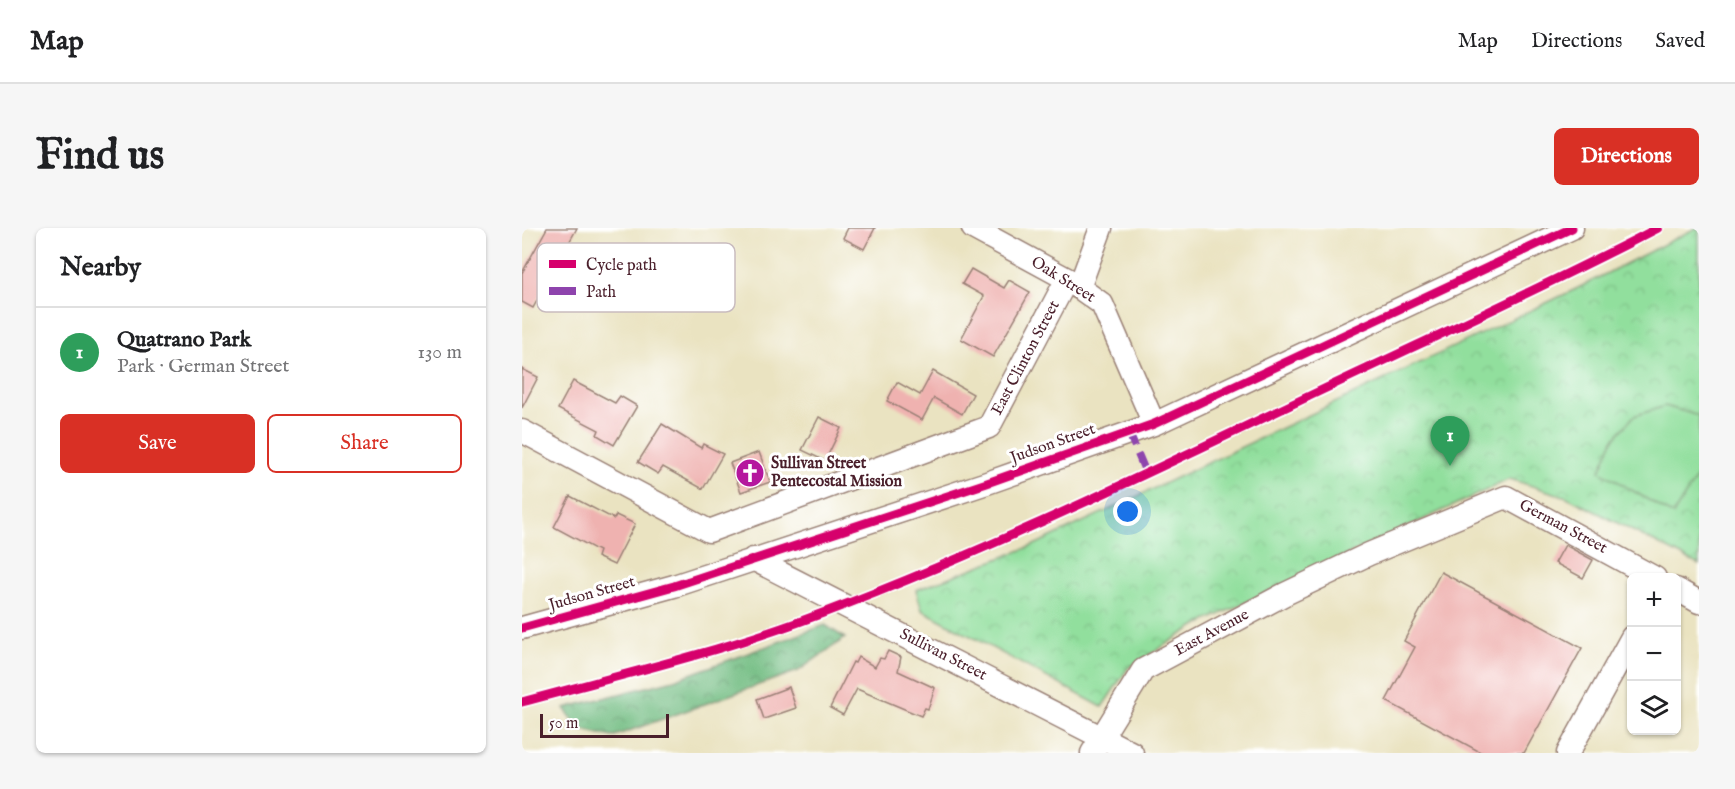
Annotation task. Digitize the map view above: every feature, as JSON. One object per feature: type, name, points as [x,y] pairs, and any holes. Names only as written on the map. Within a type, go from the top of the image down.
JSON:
[{"type":"street","name":"Oak Street","points":[[973,228],[1073,284],[1102,304],[1154,424]]},
{"type":"street","name":"East Clinton Street","points":[[522,431],[709,531],[989,427],[1073,284],[1101,228]]},
{"type":"street","name":"Judson Street","points":[[522,628],[674,586],[976,487],[1154,424],[1572,228]]},
{"type":"street","name":"German Street","points":[[1369,554],[1506,497],[1646,573]]},
{"type":"street","name":"East Avenue","points":[[1097,745],[1143,670],[1285,594],[1369,554]]},
{"type":"street","name":"Sullivan Street","points":[[753,559],[1097,745],[1132,753]]},
{"type":"street","points":[[1681,591],[1699,602]]},
{"type":"street","points":[[1568,753],[1627,646]]},
{"type":"green space","points":[[1699,228],[1699,565],[1567,497],[1510,479],[1195,626],[1128,668],[1102,707],[922,610],[916,590],[1032,546],[1578,288]]},
{"type":"green space","points":[[1665,406],[1699,416],[1699,473],[1673,515],[1600,471],[1613,440],[1634,416]]},
{"type":"green space","points":[[825,625],[845,638],[798,671],[612,737],[579,729],[564,708],[674,680]]},
{"type":"building","points":[[547,228],[577,228],[569,243],[539,243]]},
{"type":"building","points":[[848,228],[875,228],[864,249],[843,238]]},
{"type":"building","points":[[537,246],[537,301],[533,308],[522,302],[522,273]]},
{"type":"building","points":[[971,269],[1004,288],[1009,280],[1030,292],[993,357],[961,339],[984,296],[962,284]]},
{"type":"building","points":[[522,369],[538,377],[522,408]]},
{"type":"building","points":[[933,371],[973,394],[962,414],[934,398],[922,420],[887,401],[897,382],[920,395]]},
{"type":"building","points":[[573,381],[615,403],[620,396],[637,406],[614,445],[597,435],[599,430],[558,409]]},
{"type":"building","points":[[819,417],[841,428],[825,461],[802,450]]},
{"type":"building","points":[[662,424],[701,448],[703,444],[723,454],[703,489],[663,467],[658,474],[638,462]]},
{"type":"building","points":[[759,452],[770,482],[741,492],[730,463]]},
{"type":"building","points":[[570,496],[614,519],[616,515],[635,524],[614,565],[597,557],[599,551],[554,527]]},
{"type":"building","points":[[1565,545],[1593,560],[1583,578],[1555,563]]},
{"type":"building","points":[[1441,572],[1582,648],[1524,753],[1482,753],[1386,701],[1415,647],[1404,641]]},
{"type":"building","points":[[888,651],[901,657],[898,671],[935,688],[928,709],[925,708],[921,716],[857,689],[843,715],[830,708],[853,662],[855,663],[858,657],[875,667],[880,658],[884,659]]},
{"type":"building","points":[[789,687],[796,708],[764,719],[757,699]]},
{"type":"marked path","points":[[1129,433],[1146,473]]},
{"type":"cycle path","points":[[522,628],[674,586],[987,483],[1154,424],[1572,228]]},
{"type":"cycle path","points":[[522,702],[762,635],[925,573],[1051,518],[1525,294],[1658,228]]},
{"type":"place","name":"Quatrano Park","points":[[1450,466]]},
{"type":"place","name":"Sullivan Street Pentecostal Mission","points":[[750,473]]}]
